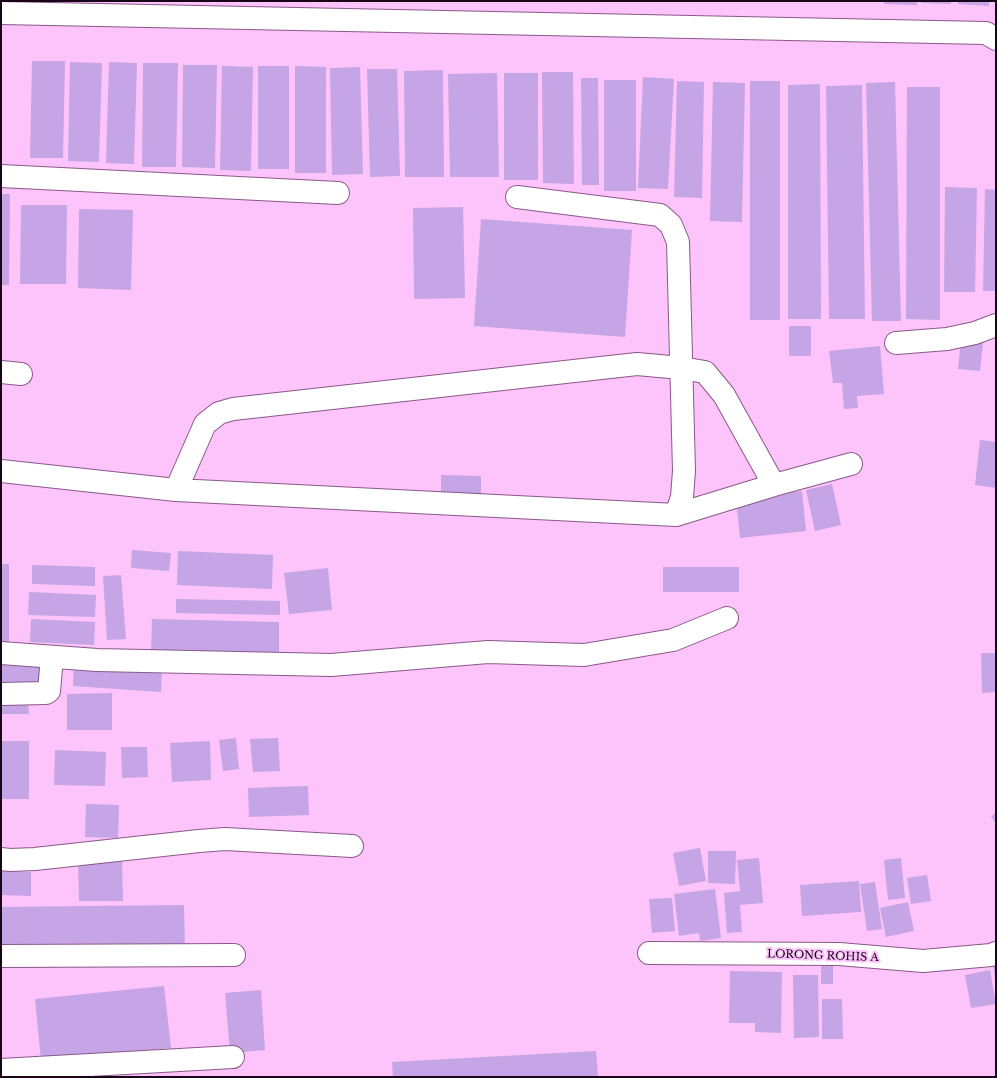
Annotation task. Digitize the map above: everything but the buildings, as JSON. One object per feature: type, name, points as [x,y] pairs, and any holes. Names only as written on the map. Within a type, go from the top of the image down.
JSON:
[{"type":"street","points":[[1,13],[986,33],[996,39]]},
{"type":"street","points":[[1,176],[338,193]]},
{"type":"street","points":[[517,197],[660,215],[670,225],[678,242],[684,471],[682,497],[676,515]]},
{"type":"street","points":[[896,343],[947,339],[975,333],[996,325]]},
{"type":"street","points":[[176,490],[205,424],[219,413],[233,409],[637,364],[705,372],[724,395],[774,485]]},
{"type":"street","points":[[1,471],[176,490],[676,515],[774,485],[851,464]]},
{"type":"street","points":[[1,653],[97,660],[331,665],[488,652],[584,655],[673,640],[727,618]]},
{"type":"street","points":[[1,694],[46,693],[48,691],[52,657]]},
{"type":"street","points":[[1,859],[35,859],[225,839],[352,846]]},
{"type":"street","name":"LORONG ROHIS A","points":[[649,953],[839,954],[923,961],[991,955],[996,953]]},
{"type":"street","points":[[1,956],[234,955]]},
{"type":"street","points":[[1,1070],[233,1056]]}]
